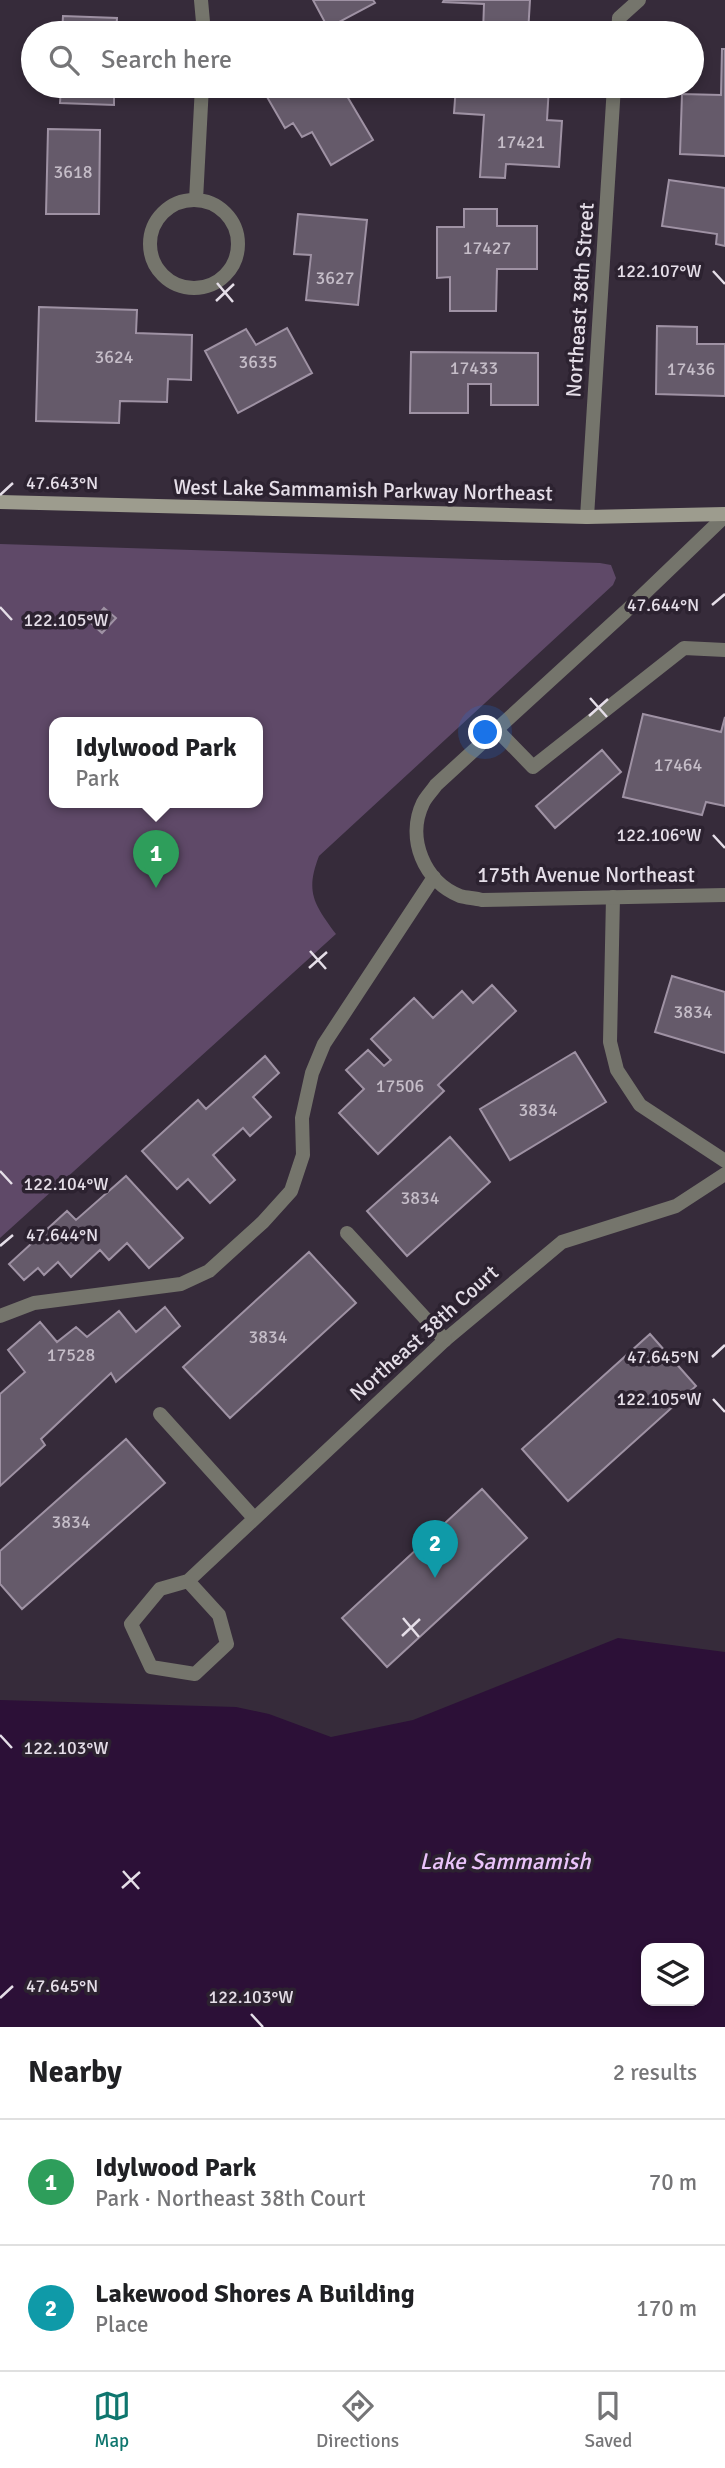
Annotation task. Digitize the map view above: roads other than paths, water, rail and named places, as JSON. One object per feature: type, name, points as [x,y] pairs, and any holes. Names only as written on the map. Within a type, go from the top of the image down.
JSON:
[{"type":"main road","name":"West Lake Sammamish Parkway Northeast","points":[[0,502],[587,517],[725,515]]},
{"type":"street","points":[[201,0],[203,21]]},
{"type":"street","points":[[619,21],[639,0]]},
{"type":"street","points":[[196,200],[201,98]]},
{"type":"street","name":"Northeast 38th Street","points":[[587,517],[613,98]]},
{"type":"street","points":[[196,200],[211,203],[224,211],[233,223],[238,238],[238,253],[232,268],[222,279],[208,286],[193,288],[178,285],[165,277],[155,265],[150,251],[151,235],[157,221],[167,209],[181,202],[196,200]]},
{"type":"street","points":[[725,515],[625,612],[496,729],[533,767],[684,648],[725,650]]},
{"type":"street","name":"175th Avenue Northeast","points":[[496,729],[436,785],[423,803],[416,825],[418,848],[426,868],[441,885],[460,896],[482,900],[725,895]]},
{"type":"street","points":[[0,1316],[34,1303],[181,1284],[209,1272],[263,1222],[291,1191],[303,1155],[302,1118],[312,1073],[324,1044],[434,877]]},
{"type":"street","points":[[613,897],[610,1042],[617,1070],[640,1105],[725,1161]]},
{"type":"street","name":"Northeast 38th Court","points":[[188,1581],[219,1615],[227,1644],[195,1674],[151,1667],[131,1624],[160,1588],[188,1581],[445,1340],[562,1242],[676,1206],[725,1174]]},
{"type":"street","points":[[347,1233],[445,1340]]},
{"type":"street","points":[[160,1415],[254,1518]]},
{"type":"water","name":"Lake Sammamish","points":[[618,1638],[725,1652],[725,2027],[0,2027],[0,1700],[236,1707],[269,1714],[331,1737],[413,1720]]},
{"type":"place","name":"Idylwood Park","points":[[156,888]]},
{"type":"place","name":"Lakewood Shores A Building","points":[[435,1578]]}]
